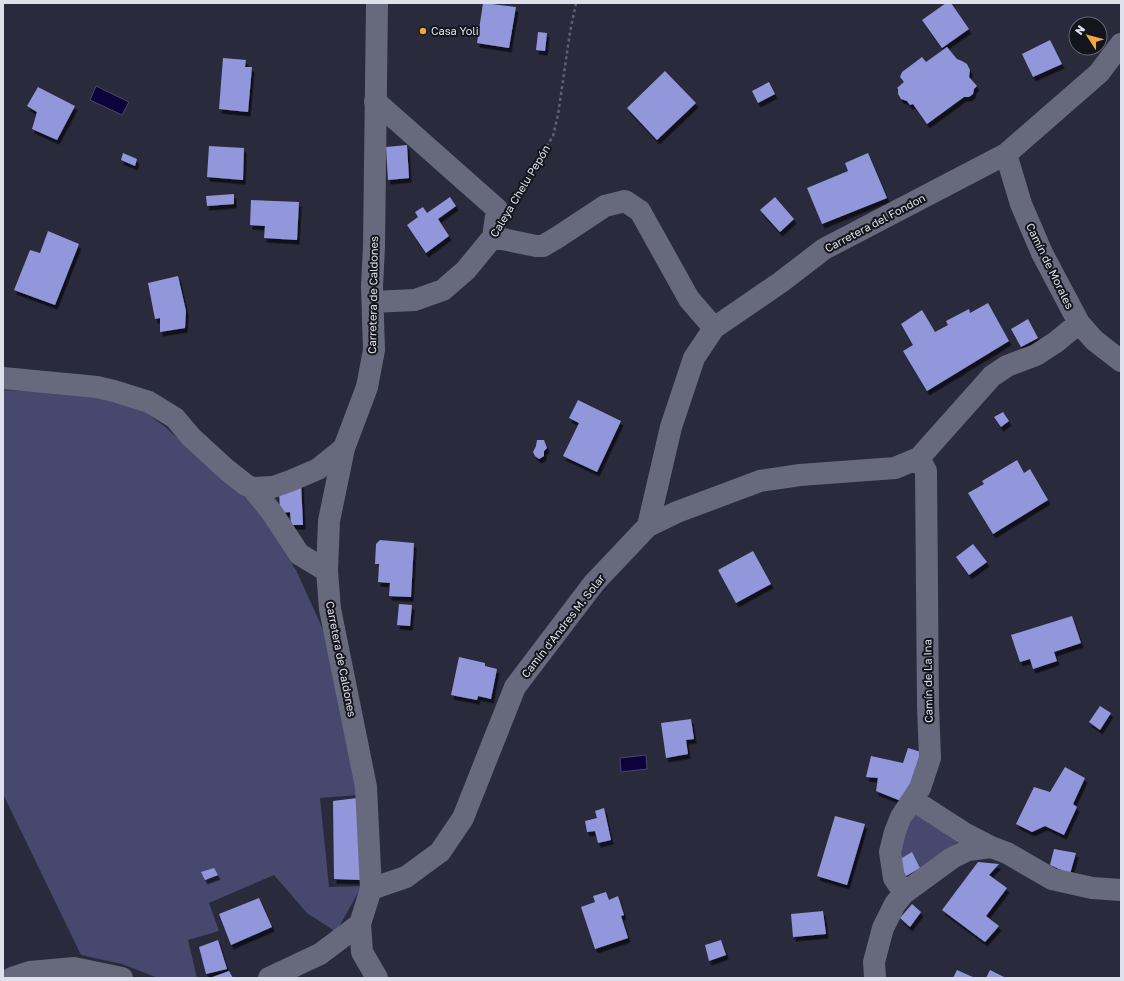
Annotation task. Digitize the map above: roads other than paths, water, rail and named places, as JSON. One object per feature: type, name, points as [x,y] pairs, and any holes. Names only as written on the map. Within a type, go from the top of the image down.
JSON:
[{"type":"street","name":"Carretera de Caldones","points":[[377,3],[373,302],[374,350],[367,387],[344,448],[329,521],[327,571],[330,609],[366,787],[371,889],[360,924],[362,952],[378,978]]},
{"type":"street","name":"Carretera del Fondon","points":[[648,526],[671,427],[694,358],[714,328],[781,282],[824,249],[1006,154],[1099,73],[1121,44]]},
{"type":"street","points":[[375,101],[497,209],[493,237],[536,246],[543,246],[605,206],[626,201],[640,211],[689,299],[714,328]]},
{"type":"street","name":"Camín de Morales","points":[[1006,154],[1021,204],[1042,253],[1079,323],[1094,340],[1121,361]]},
{"type":"street","name":"Caleya Chelu Pepón","points":[[373,302],[415,300],[443,290],[466,270],[493,237]]},
{"type":"street","name":"Camín d'Andres M. Solar","points":[[371,889],[406,876],[440,852],[463,818],[515,687],[594,583],[648,526],[677,512],[760,481],[800,475],[895,468],[920,458],[992,376],[1007,366],[1036,355],[1056,342],[1079,323]]},
{"type":"street","points":[[3,378],[97,387],[149,402],[175,418],[191,437],[227,470],[252,488],[273,514],[299,554],[327,571]]},
{"type":"street","points":[[252,488],[273,487],[318,469],[344,448]]},
{"type":"street","name":"Camín de La Ina","points":[[904,893],[894,878],[890,852],[901,816],[920,788],[930,758],[928,706],[926,471],[920,458]]},
{"type":"street","points":[[913,800],[964,832],[991,847],[1007,853],[1052,880],[1092,888],[1121,890]]},
{"type":"street","points":[[875,978],[874,962],[883,928],[895,904],[904,893],[952,858],[968,850],[991,847]]},
{"type":"street","points":[[269,978],[320,954],[360,924]]},
{"type":"street","points":[[12,978],[30,972],[74,968],[122,978]]},
{"type":"place","name":"Casa Yoli","points":[[423,31]]}]
